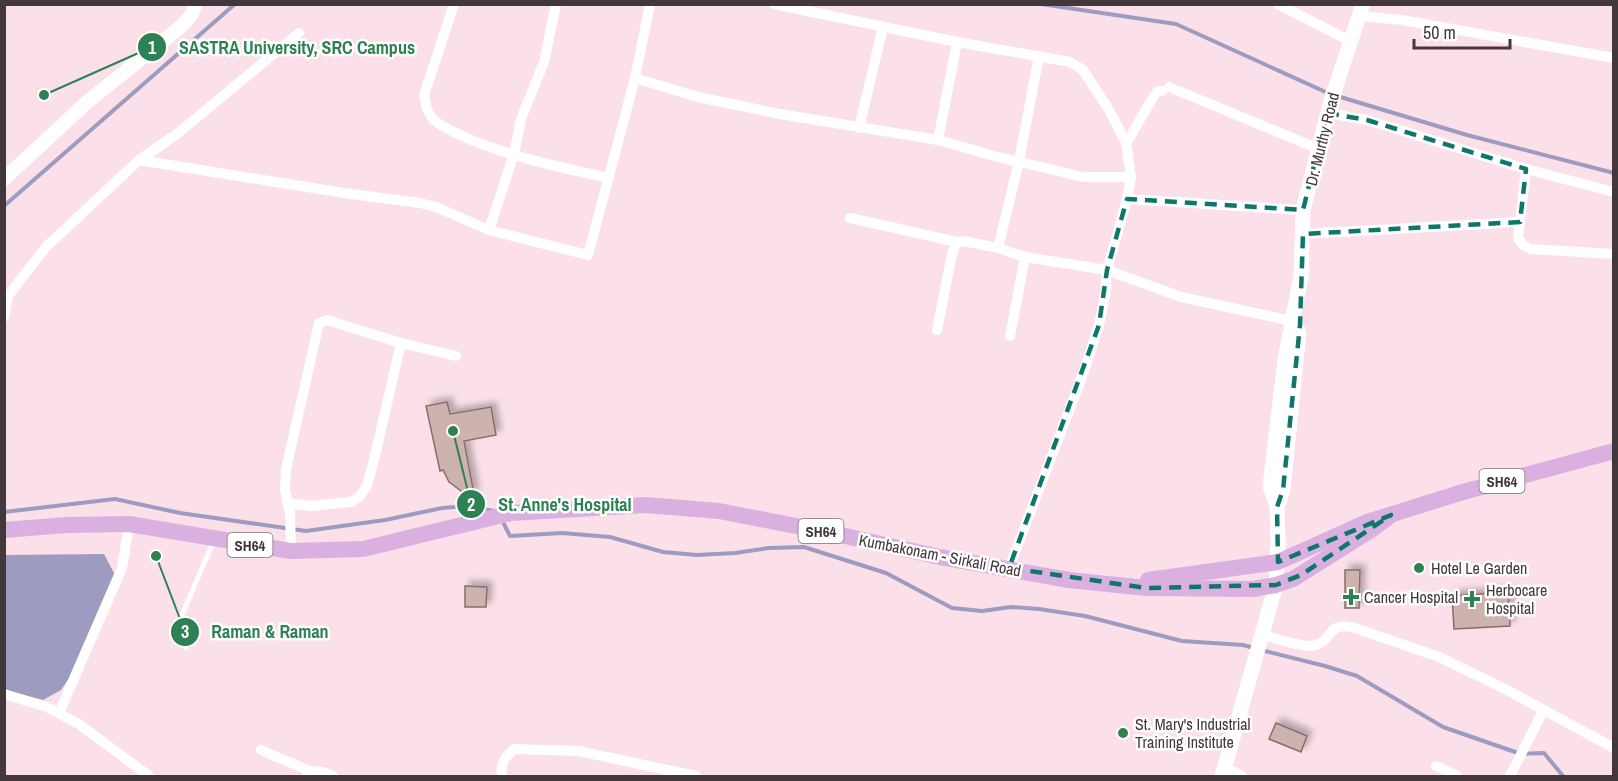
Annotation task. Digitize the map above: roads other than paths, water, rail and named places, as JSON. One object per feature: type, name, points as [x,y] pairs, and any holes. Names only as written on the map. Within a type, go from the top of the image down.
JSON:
[{"type":"main road","name":"Dr. Murthy Road","points":[[1277,507],[1283,490],[1300,325],[1304,210],[1328,109],[1360,9]]},
{"type":"main road","name":"Dr. Murthy Road","points":[[1223,772],[1276,585],[1277,507],[1270,486],[1285,360],[1302,270]]},
{"type":"main road","name":"Kumbakonam - Sirkali Road","points":[[1129,585],[1145,580],[1278,562],[1367,522],[1463,492],[1614,451]]},
{"type":"main road","name":"Kumbakonam - Sirkali Road","points":[[4,530],[67,525],[129,524],[291,552],[363,549],[511,513],[645,504],[719,512],[827,532],[940,557],[1069,580],[1146,588],[1253,589],[1276,585],[1300,575],[1371,530],[1390,515]]},
{"type":"street","points":[[4,179],[86,103],[178,29],[187,20],[195,4]]},
{"type":"street","points":[[454,4],[424,95],[426,108],[434,120],[445,128],[472,140],[514,154],[561,168],[609,178]]},
{"type":"street","points":[[489,230],[514,154],[521,119],[544,62],[556,4]]},
{"type":"street","points":[[139,160],[420,203],[436,207],[489,230],[588,255],[635,78],[650,4]]},
{"type":"street","points":[[774,4],[957,42],[1070,62],[1083,70],[1126,143],[1131,177],[1107,270],[1106,290],[1099,325],[1083,374],[1009,568]]},
{"type":"street","points":[[1278,4],[1350,41]]},
{"type":"street","points":[[1360,9],[1402,20],[1614,58]]},
{"type":"street","points":[[859,128],[883,27]]},
{"type":"street","points":[[4,317],[6,296],[45,248],[139,160],[177,134],[299,33]]},
{"type":"street","points":[[938,140],[957,42]]},
{"type":"street","points":[[998,248],[1019,161],[1039,56]]},
{"type":"street","points":[[635,78],[698,97],[859,128],[938,140],[1083,177],[1131,177]]},
{"type":"street","points":[[1126,143],[1157,92],[1165,89],[1319,149]]},
{"type":"street","points":[[1328,109],[1526,170],[1614,192]]},
{"type":"street","points":[[1526,170],[1518,238],[1523,245],[1530,249],[1614,254]]},
{"type":"street","points":[[1127,199],[1304,210]]},
{"type":"street","points":[[850,218],[957,242],[964,241],[998,248],[1024,256],[1107,270],[1181,297],[1292,321]]},
{"type":"street","points":[[1303,234],[1520,222]]},
{"type":"street","points":[[937,330],[952,254],[957,242]]},
{"type":"street","points":[[1010,336],[1024,256]]},
{"type":"street","points":[[291,552],[286,469],[319,323],[327,320],[401,343],[456,356]]},
{"type":"street","points":[[288,508],[351,502],[360,496],[367,486],[401,343]]},
{"type":"street","points":[[59,713],[122,568],[129,524]]},
{"type":"street","points":[[1262,638],[1308,646],[1316,645],[1340,625],[1352,627],[1439,657],[1505,689],[1614,748]]},
{"type":"street","points":[[4,694],[46,707],[80,724],[150,777]]},
{"type":"street","points":[[1510,777],[1543,711]]},
{"type":"street","points":[[502,777],[501,769],[505,757],[514,749],[578,751],[696,777]]},
{"type":"street","points":[[261,750],[308,774],[323,772],[333,777]]},
{"type":"street","points":[[1436,766],[1457,777]]},
{"type":"street","points":[[1223,772],[1242,777]]},
{"type":"lane","points":[[186,648],[181,617],[214,539]]},
{"type":"waterway","points":[[4,206],[235,4]]},
{"type":"waterway","points":[[1041,4],[1176,24],[1330,94]]},
{"type":"waterway","points":[[1337,96],[1467,135],[1614,173]]},
{"type":"waterway","points":[[4,512],[115,499],[180,513],[306,531],[385,520],[442,508],[467,506],[494,511]]},
{"type":"waterway","points":[[502,520],[510,536],[562,533],[610,537],[663,552],[697,555],[804,547],[886,573],[952,608],[982,611],[1011,607],[1039,609],[1085,616],[1182,641],[1243,645],[1254,648]]},
{"type":"waterway","points":[[1261,650],[1357,676],[1443,727],[1521,754],[1544,753],[1563,776]]},
{"type":"place","name":"SASTRA University, SRC Campus","points":[[44,95]]},
{"type":"place","name":"St. Anne's Hospital","points":[[453,431]]},
{"type":"place","name":"Raman & Raman","points":[[156,556]]},
{"type":"place","name":"Hotel Le Garden","points":[[1419,568]]},
{"type":"place","name":"Cancer Hospital","points":[[1351,597]]},
{"type":"place","name":"Herbocare Hospital","points":[[1472,599]]},
{"type":"place","name":"St. Mary's Industrial Training Institute","points":[[1123,733]]}]
